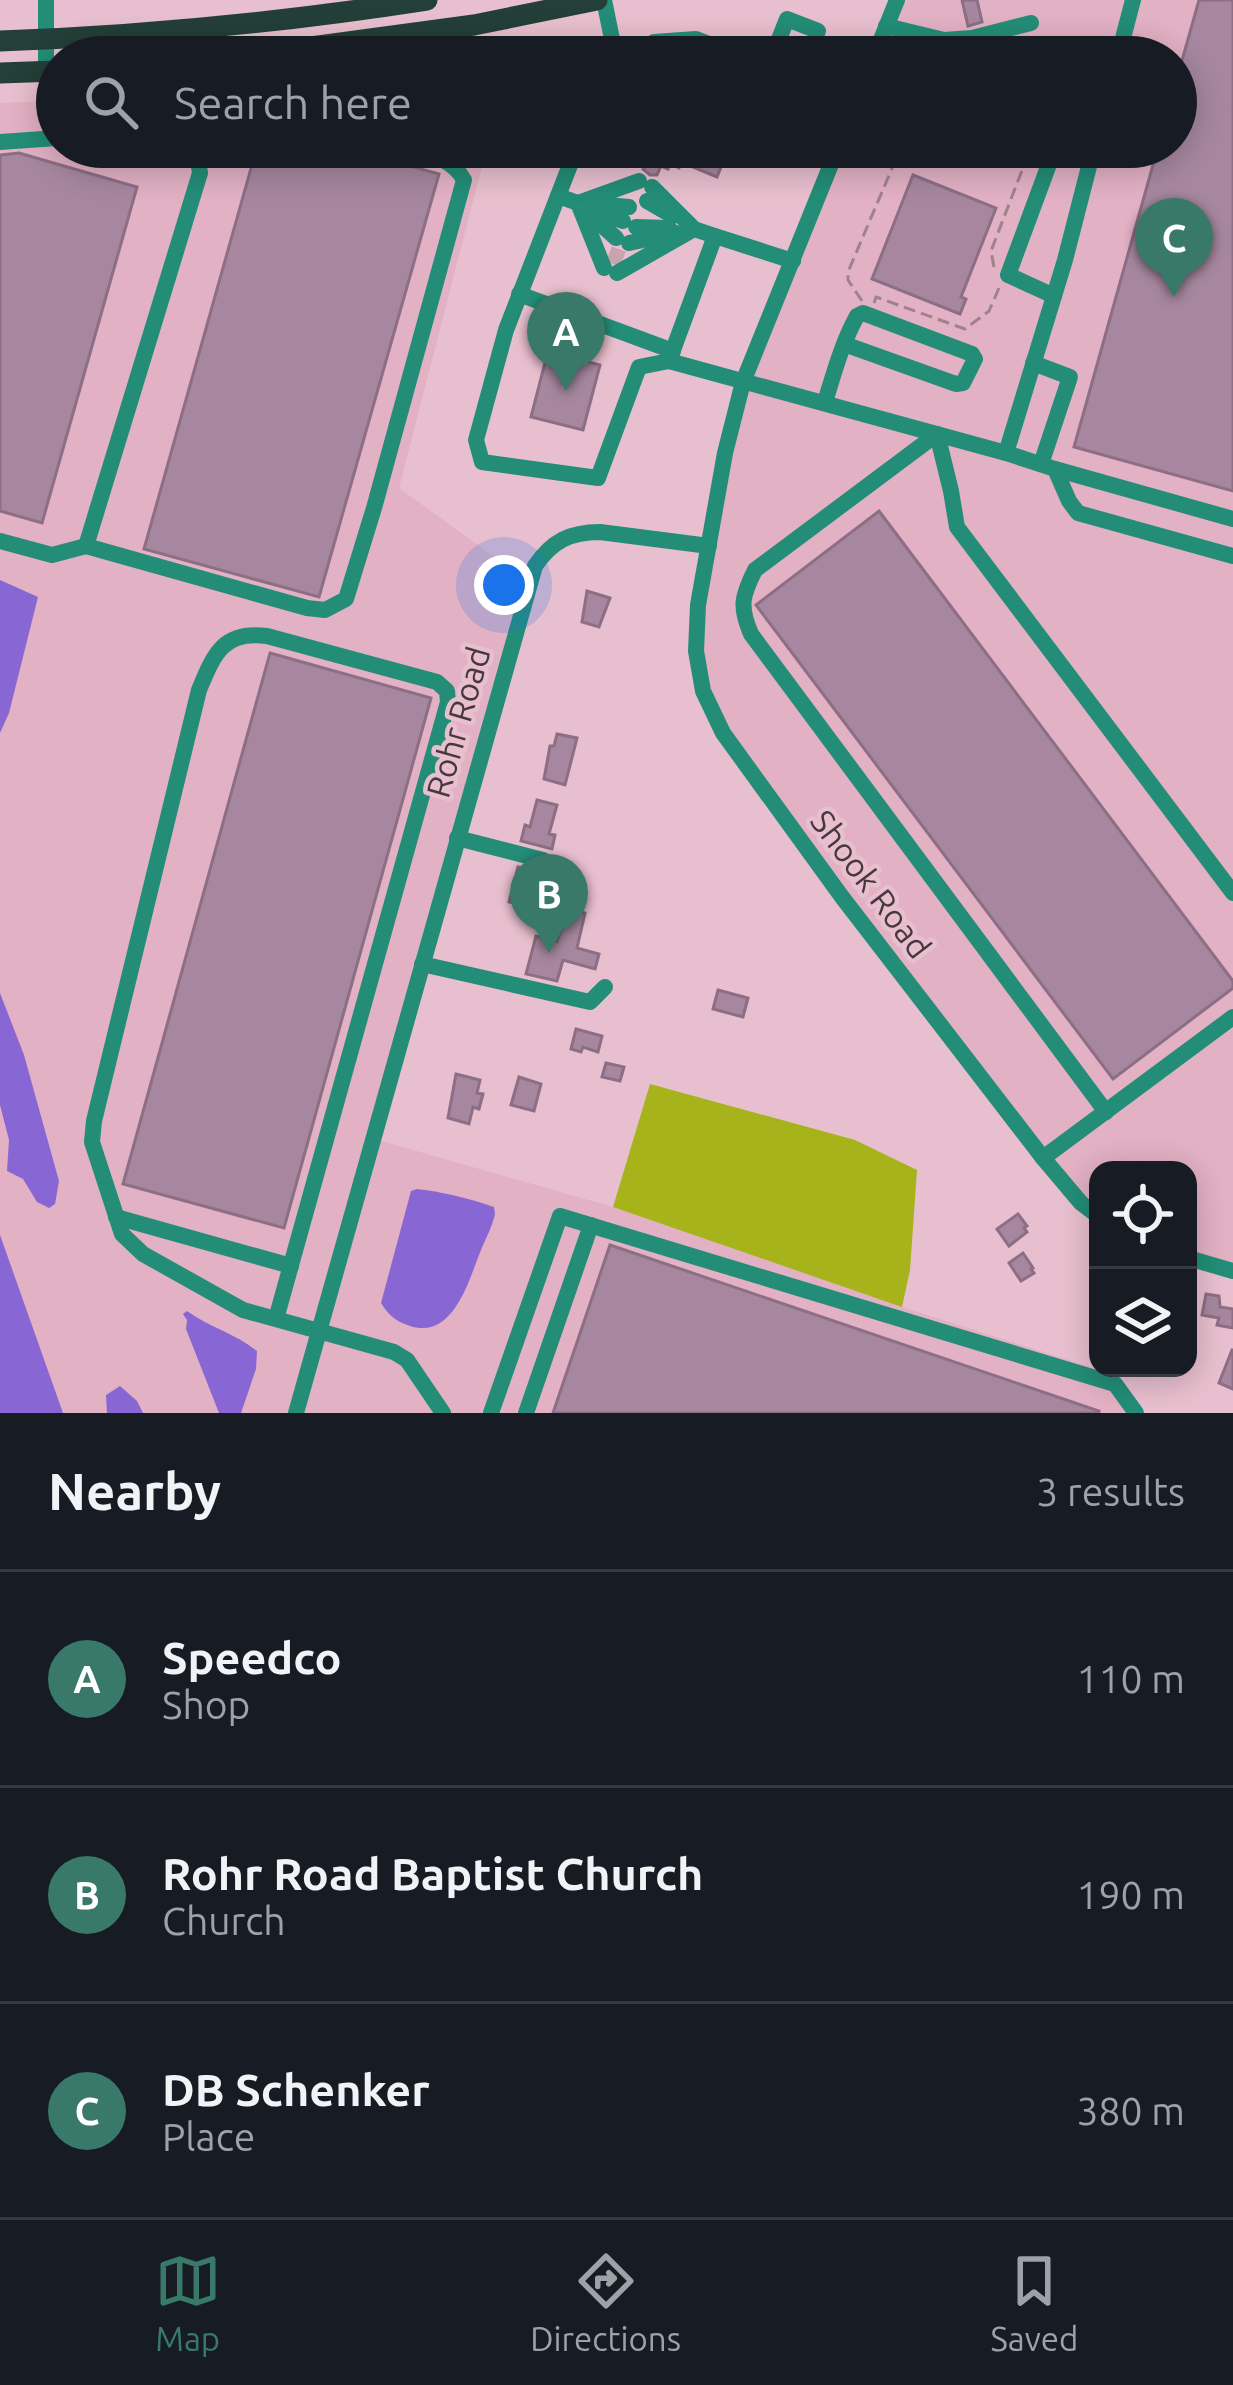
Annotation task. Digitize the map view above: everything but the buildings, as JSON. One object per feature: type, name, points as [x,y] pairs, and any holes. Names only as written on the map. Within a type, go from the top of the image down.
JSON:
[{"type":"main road","points":[[98,36],[252,24],[427,0]]},
{"type":"main road","points":[[392,36],[600,0]]},
{"type":"main road","points":[[0,41],[36,40]]},
{"type":"main road","points":[[0,73],[36,72]]},
{"type":"street","points":[[46,0],[46,36]]},
{"type":"street","points":[[600,0],[612,36]]},
{"type":"street","points":[[882,36],[897,0]]},
{"type":"street","points":[[1124,36],[1133,0]]},
{"type":"street","points":[[781,36],[787,20],[818,31],[816,36]]},
{"type":"street","points":[[980,36],[1030,23]]},
{"type":"street","points":[[886,26],[927,36]]},
{"type":"street","points":[[0,142],[36,139]]},
{"type":"street","points":[[86,546],[199,168]]},
{"type":"street","points":[[0,542],[52,555],[86,546],[308,608],[325,610],[346,599],[464,180],[456,168]]},
{"type":"street","points":[[569,168],[506,330],[476,440],[482,461],[598,478],[639,367],[671,356]]},
{"type":"street","points":[[709,546],[724,452],[743,382],[830,168]]},
{"type":"street","points":[[1048,168],[1008,275],[1054,296]]},
{"type":"street","points":[[1006,453],[1088,168]]},
{"type":"street","points":[[558,196],[628,226],[694,229],[793,261]]},
{"type":"street","points":[[578,203],[628,226],[694,229]]},
{"type":"street","points":[[578,203],[628,226],[694,229]]},
{"type":"street","points":[[628,226],[694,229]]},
{"type":"street","points":[[671,356],[715,236]]},
{"type":"street","points":[[519,294],[743,382],[1233,519]]},
{"type":"street","points":[[825,403],[844,344],[856,316],[863,314],[975,358],[963,383],[956,384],[844,344]]},
{"type":"street","points":[[1033,363],[1070,376],[1048,467],[1078,513],[1233,556]]},
{"type":"street","points":[[937,434],[957,527],[1233,893]]},
{"type":"street","points":[[937,434],[754,570],[742,602],[743,615],[751,634],[1106,1112]]},
{"type":"street","name":"Rohr Road","points":[[296,1413],[529,582],[554,542],[583,532],[709,546]]},
{"type":"street","name":"Shook Road","points":[[709,546],[698,605],[696,663],[723,733],[842,897],[1043,1158],[1089,1209]]},
{"type":"street","points":[[276,1319],[448,702],[437,682],[248,634],[230,639],[212,658],[199,690],[92,1142],[122,1234],[143,1254],[243,1310],[276,1319],[319,1330],[381,1347],[407,1360],[443,1413]]},
{"type":"street","points":[[457,838],[543,860],[560,879],[556,904]]},
{"type":"street","points":[[422,964],[590,1002],[605,987]]},
{"type":"street","points":[[1043,1158],[1233,1017]]},
{"type":"street","points":[[116,1216],[291,1266]]},
{"type":"street","points":[[491,1413],[560,1216],[1115,1384],[1136,1413]]},
{"type":"street","points":[[526,1413],[591,1225]]},
{"type":"street","points":[[1197,1261],[1233,1271]]},
{"type":"path","points":[[892,168],[847,276],[868,309],[876,296],[965,329],[989,311],[1000,290]]},
{"type":"path","points":[[995,269],[991,251],[1023,168]]},
{"type":"shaded area","points":[[897,0],[1233,0],[1233,1271],[1197,1261],[1197,1161],[1089,1161],[1089,1204],[723,733],[696,663],[725,452],[830,168],[1197,168],[1197,36],[882,36]]},
{"type":"shaded area","points":[[36,102],[36,168],[482,168],[399,488],[529,582],[296,1413],[0,1413],[0,103]]},
{"type":"shaded area","points":[[0,580],[38,597],[0,733]]},
{"type":"shaded area","points":[[0,993],[24,1055],[59,1181],[55,1204],[49,1208],[37,1202],[23,1179],[7,1171],[9,1140],[0,1105]]},
{"type":"shaded area","points":[[378,1140],[613,1207],[1089,1366],[1089,1377],[1115,1377],[1144,1413],[302,1413]]},
{"type":"shaded area","points":[[411,1191],[494,1207],[495,1214],[458,1304],[438,1324],[425,1328],[401,1322],[381,1303]]},
{"type":"shaded area","points":[[0,1235],[63,1413],[0,1413]]},
{"type":"shaded area","points":[[187,1311],[257,1351],[241,1413],[219,1413],[186,1329],[183,1314]]},
{"type":"shaded area","points":[[120,1386],[143,1413],[107,1413],[106,1395]]},
{"type":"green space","points":[[650,1084],[855,1140],[917,1170],[910,1270],[902,1307],[613,1207]]},
{"type":"tunnel","points":[[609,254],[623,259]]},
{"type":"place","name":"DB Schenker","points":[[1174,297]]},
{"type":"place","name":"Speedco","points":[[566,391]]},
{"type":"place","name":"Rohr Road Baptist Church","points":[[549,953]]}]
